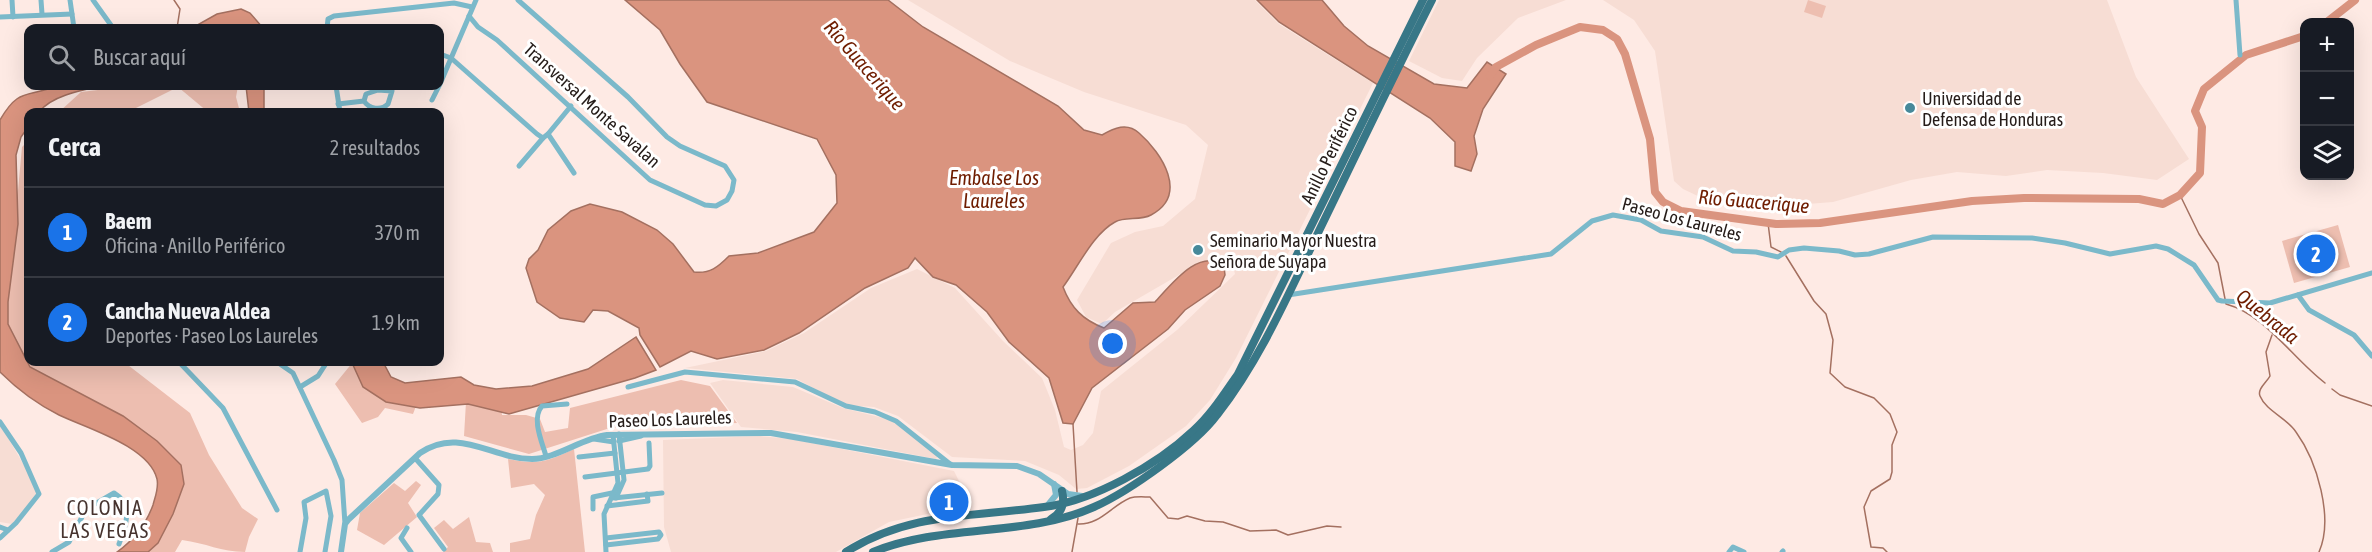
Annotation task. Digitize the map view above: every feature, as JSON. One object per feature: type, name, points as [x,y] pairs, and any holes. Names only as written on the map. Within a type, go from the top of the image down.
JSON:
[{"type":"highway","name":"Anillo Periférico","points":[[1409,38],[1423,0]]},
{"type":"highway","name":"Anillo Periférico","points":[[846,552],[892,528],[954,516],[1045,507],[1089,496],[1115,484],[1174,446],[1210,413],[1238,374],[1409,38],[1432,0]]},
{"type":"highway","name":"Anillo Periférico","points":[[873,552],[909,540],[951,532],[1045,522],[1095,507],[1121,492],[1198,435],[1216,417],[1245,376],[1288,295],[1375,106]]},
{"type":"highway","points":[[1045,522],[1057,516],[1063,504],[1062,491]]},
{"type":"highway","points":[[951,532],[946,524],[954,516]]},
{"type":"street","points":[[12,0],[13,17]]},
{"type":"street","points":[[41,0],[42,14]]},
{"type":"street","points":[[70,0],[73,24]]},
{"type":"street","points":[[93,0],[110,24]]},
{"type":"street","points":[[444,74],[476,0]]},
{"type":"street","name":"Transversal Monte Savalan","points":[[469,16],[478,27],[497,40],[650,180],[705,205],[716,206],[727,200],[734,180],[725,165],[680,146],[667,137],[628,97],[518,0]]},
{"type":"street","points":[[2236,0],[2240,56]]},
{"type":"street","points":[[327,24],[328,19],[334,16],[454,3],[472,7]]},
{"type":"street","points":[[0,17],[72,14]]},
{"type":"street","points":[[444,55],[451,58],[543,138]]},
{"type":"street","points":[[336,90],[339,108]]},
{"type":"street","points":[[338,104],[364,101],[373,108],[385,107],[392,91],[378,90],[366,94],[364,101]]},
{"type":"street","points":[[432,100],[437,90]]},
{"type":"street","points":[[519,166],[571,106]]},
{"type":"street","points":[[548,134],[574,173]]},
{"type":"street","name":"Paseo Los Laureles","points":[[1288,295],[1551,254],[1592,221],[1613,215],[1641,220],[1661,231],[1703,237],[1733,251],[1756,252],[1778,257],[1789,250],[1804,248],[1855,255],[1869,254],[1934,237],[2032,238],[2110,254],[2156,246],[2168,249],[2194,265],[2218,300],[2225,301],[2270,303],[2372,273]]},
{"type":"street","points":[[2298,295],[2309,310],[2354,336],[2372,356]]},
{"type":"street","points":[[183,366],[223,408],[277,510]]},
{"type":"street","points":[[284,366],[290,370],[300,387],[342,480],[345,524],[341,552]]},
{"type":"street","points":[[300,387],[318,376],[324,366]]},
{"type":"street","points":[[628,387],[685,372],[795,382],[846,406],[874,412],[896,421],[951,465]]},
{"type":"street","points":[[546,456],[537,422],[539,409],[542,405],[567,404]]},
{"type":"street","points":[[0,422],[21,453],[39,494],[0,538]]},
{"type":"street","name":"Paseo Los Laureles","points":[[345,524],[415,458],[434,445],[455,441],[469,442],[524,459],[546,456],[590,438],[616,438],[653,433],[764,432],[951,465],[1017,466],[1034,471],[1062,491]]},
{"type":"street","points":[[606,552],[603,521],[607,506],[624,480],[615,453],[616,438]]},
{"type":"street","points":[[616,438],[620,471]]},
{"type":"street","points":[[585,477],[650,468],[649,443]]},
{"type":"street","points":[[579,457],[615,453]]},
{"type":"street","points":[[415,458],[439,485],[438,494],[419,514],[444,549]]},
{"type":"street","points":[[1045,507],[1056,495],[1054,484]]},
{"type":"street","points":[[300,552],[306,518],[304,501],[326,491],[331,516],[325,552]]},
{"type":"street","points":[[1062,491],[1076,496],[1089,496]]},
{"type":"street","points":[[52,552],[69,542],[83,515],[95,504],[114,493],[122,499],[127,517],[120,544]]},
{"type":"street","points":[[593,509],[593,497],[662,493]]},
{"type":"street","points":[[607,506],[648,501],[647,494]]},
{"type":"street","points":[[0,527],[8,530]]},
{"type":"street","points":[[407,528],[401,538],[411,552]]},
{"type":"street","points":[[659,532],[661,535],[658,539],[606,541],[659,532]]},
{"type":"street","points":[[1729,552],[1733,547],[1744,552]]},
{"type":"shaded area","name":"Seminario Mayor Nuestra Señora de Suyapa","points":[[908,0],[1255,0],[1279,24],[1373,83],[1236,358],[1210,400],[1186,426],[1129,466],[1087,488],[1076,489],[1059,475],[1025,461],[952,457],[898,416],[874,407],[843,405],[797,379],[685,368],[766,351],[804,333],[871,288],[917,269],[955,288],[1003,341],[1042,378],[1055,410],[1064,447],[1071,450],[1083,445],[1093,433],[1101,391],[1177,330],[1235,274],[1233,266],[1223,258],[1203,261],[1115,312],[1102,324],[1086,317],[1077,300],[1111,243],[1135,232],[1163,226],[1195,199],[1208,145],[1186,125],[1084,92],[1010,61]]},
{"type":"shaded area","points":[[1439,0],[1566,0],[1518,18],[1477,58],[1462,81],[1442,78],[1409,61]]},
{"type":"shaded area","name":"Universidad de Defensa de Honduras","points":[[1603,0],[2107,0],[2136,77],[2189,159],[2157,180],[2103,173],[2047,170],[2006,176],[1957,172],[1911,180],[1833,202],[1782,206],[1702,198],[1683,189],[1674,181],[1655,51],[1634,20]]},
{"type":"shaded area","points":[[1808,0],[1826,6],[1822,18],[1804,12]]},
{"type":"shaded area","points":[[172,90],[136,108],[63,108],[81,92]]},
{"type":"shaded area","points":[[182,90],[237,90],[236,97],[239,108],[203,108]]},
{"type":"shaded area","points":[[24,145],[24,363],[0,308],[16,212]]},
{"type":"shaded area","points":[[2338,225],[2350,267],[2294,283],[2282,241]]},
{"type":"shaded area","points":[[25,366],[129,366],[190,413],[209,455],[242,508],[258,519],[245,552],[228,551],[182,540],[175,552],[143,552],[175,461],[34,386]]},
{"type":"shaded area","points":[[350,366],[358,366],[365,384],[378,395],[418,401],[413,414],[385,408],[378,417],[362,423],[335,384]]},
{"type":"shaded area","points":[[681,380],[710,386],[737,423],[610,428],[529,454],[464,436],[466,402],[501,404],[502,415],[526,415],[540,419],[545,432],[568,428],[570,408]]},
{"type":"shaded area","points":[[723,380],[793,387],[843,408],[891,420],[938,456],[936,459],[797,432],[741,427],[710,383]]},
{"type":"shaded area","points":[[0,424],[40,493],[12,524],[0,522]]},
{"type":"shaded area","points":[[760,436],[791,439],[954,471],[971,505],[889,522],[836,552],[671,552],[664,527],[663,440]]},
{"type":"shaded area","points":[[574,449],[585,552],[510,552],[510,543],[530,539],[536,515],[545,495],[534,484],[511,488],[508,459],[527,462],[542,461]]},
{"type":"shaded area","points":[[416,481],[421,485],[408,503],[417,517],[384,545],[357,530],[360,513],[394,483],[405,491]]},
{"type":"shaded area","points":[[469,517],[476,542],[490,543],[493,552],[443,552],[448,547],[434,528],[444,520],[453,529]]},
{"type":"water","name":"Embalse Los Laureles","points":[[625,0],[888,0],[923,27],[1058,106],[1084,130],[1102,135],[1120,127],[1134,130],[1148,141],[1163,162],[1170,186],[1168,197],[1162,207],[1147,217],[1119,220],[1107,227],[1093,243],[1063,287],[1074,307],[1084,317],[1104,328],[1133,303],[1155,302],[1186,270],[1206,261],[1215,262],[1224,267],[1225,275],[1220,286],[1185,310],[1168,329],[1092,388],[1073,424],[1063,423],[1049,378],[1009,342],[987,312],[956,285],[933,277],[915,258],[908,268],[865,288],[799,333],[764,350],[717,359],[691,351],[660,367],[640,335],[639,328],[608,311],[593,310],[584,322],[560,318],[537,302],[526,268],[529,259],[538,250],[548,230],[571,211],[590,204],[622,212],[657,230],[673,244],[694,272],[705,272],[729,256],[758,253],[814,232],[837,203],[836,175],[817,139],[707,102],[680,64],[660,30]]},
{"type":"water","points":[[1257,0],[1322,0],[1344,26],[1368,46],[1434,84],[1467,88],[1487,62],[1506,74],[1483,109],[1474,136],[1477,154],[1471,171],[1455,166],[1455,142],[1430,118],[1279,22]]},
{"type":"water","points":[[241,9],[250,13],[260,24],[199,24],[217,14]]},
{"type":"water","points":[[46,90],[82,90],[60,97],[43,108],[24,108],[24,133],[16,155],[18,224],[8,302],[8,324],[24,355],[24,366],[29,366],[123,416],[157,441],[181,465],[184,484],[173,514],[158,543],[148,552],[117,552],[139,531],[153,505],[157,479],[152,467],[142,457],[115,439],[43,406],[0,372],[0,120],[13,102],[24,95]]},
{"type":"water","points":[[246,90],[264,90],[264,108],[249,108]]},
{"type":"water","points":[[636,337],[656,370],[509,414],[468,404],[420,408],[386,402],[363,387],[353,366],[385,366],[391,377],[405,383],[461,377],[474,385],[496,389],[532,386],[588,369]]},
{"type":"waterway","points":[[174,0],[180,9],[178,24]]},
{"type":"waterway","name":"Río Guacerique","points":[[2332,18],[2355,0]]},
{"type":"waterway","name":"Río Guacerique","points":[[1490,76],[1496,67],[1536,45],[1580,27],[1603,30],[1617,39],[1625,54],[1650,139],[1655,192],[1663,202],[1681,211],[1776,224],[1820,223],[1972,201],[2024,198],[2139,199],[2163,204],[2180,195],[2200,173],[2202,127],[2195,111],[2204,89],[2246,55],[2300,37]]},
{"type":"waterway","name":"Quebrada","points":[[2180,195],[2199,234],[2218,263],[2226,304],[2254,317],[2325,383]]},
{"type":"waterway","name":"Quebrada","points":[[1768,223],[1771,247],[1781,252]]},
{"type":"waterway","name":"Quebrada","points":[[1786,256],[1814,301],[1826,314],[1833,340],[1830,373],[1845,387],[1874,398],[1890,414],[1897,432],[1892,445],[1890,479],[1871,491],[1864,507],[1871,547],[1883,548],[1887,552]]},
{"type":"waterway","points":[[2272,335],[2266,352],[2270,376],[2259,393],[2267,406],[2292,427],[2311,458],[2324,507],[2325,523],[2319,552]]},
{"type":"waterway","name":"Quebrada","points":[[2332,389],[2340,395],[2372,406]]},
{"type":"waterway","points":[[1073,424],[1077,492]]},
{"type":"waterway","points":[[1078,524],[1093,521],[1130,498],[1150,497],[1168,518],[1178,519],[1187,516],[1205,521],[1223,522],[1250,531],[1276,530],[1288,535],[1327,526],[1341,527]]},
{"type":"waterway","points":[[1072,552],[1078,518]]},
{"type":"place","name":"Universidad de Defensa de Honduras","points":[[1910,108]]},
{"type":"place","name":"Seminario Mayor Nuestra Señora de Suyapa","points":[[1198,250]]},
{"type":"place","name":"Cancha Nueva Aldea","points":[[2316,254]]},
{"type":"place","name":"Baem","points":[[949,502]]},
{"type":"district","name":"COLONIA LAS VEGAS","points":[[105,518]]}]
